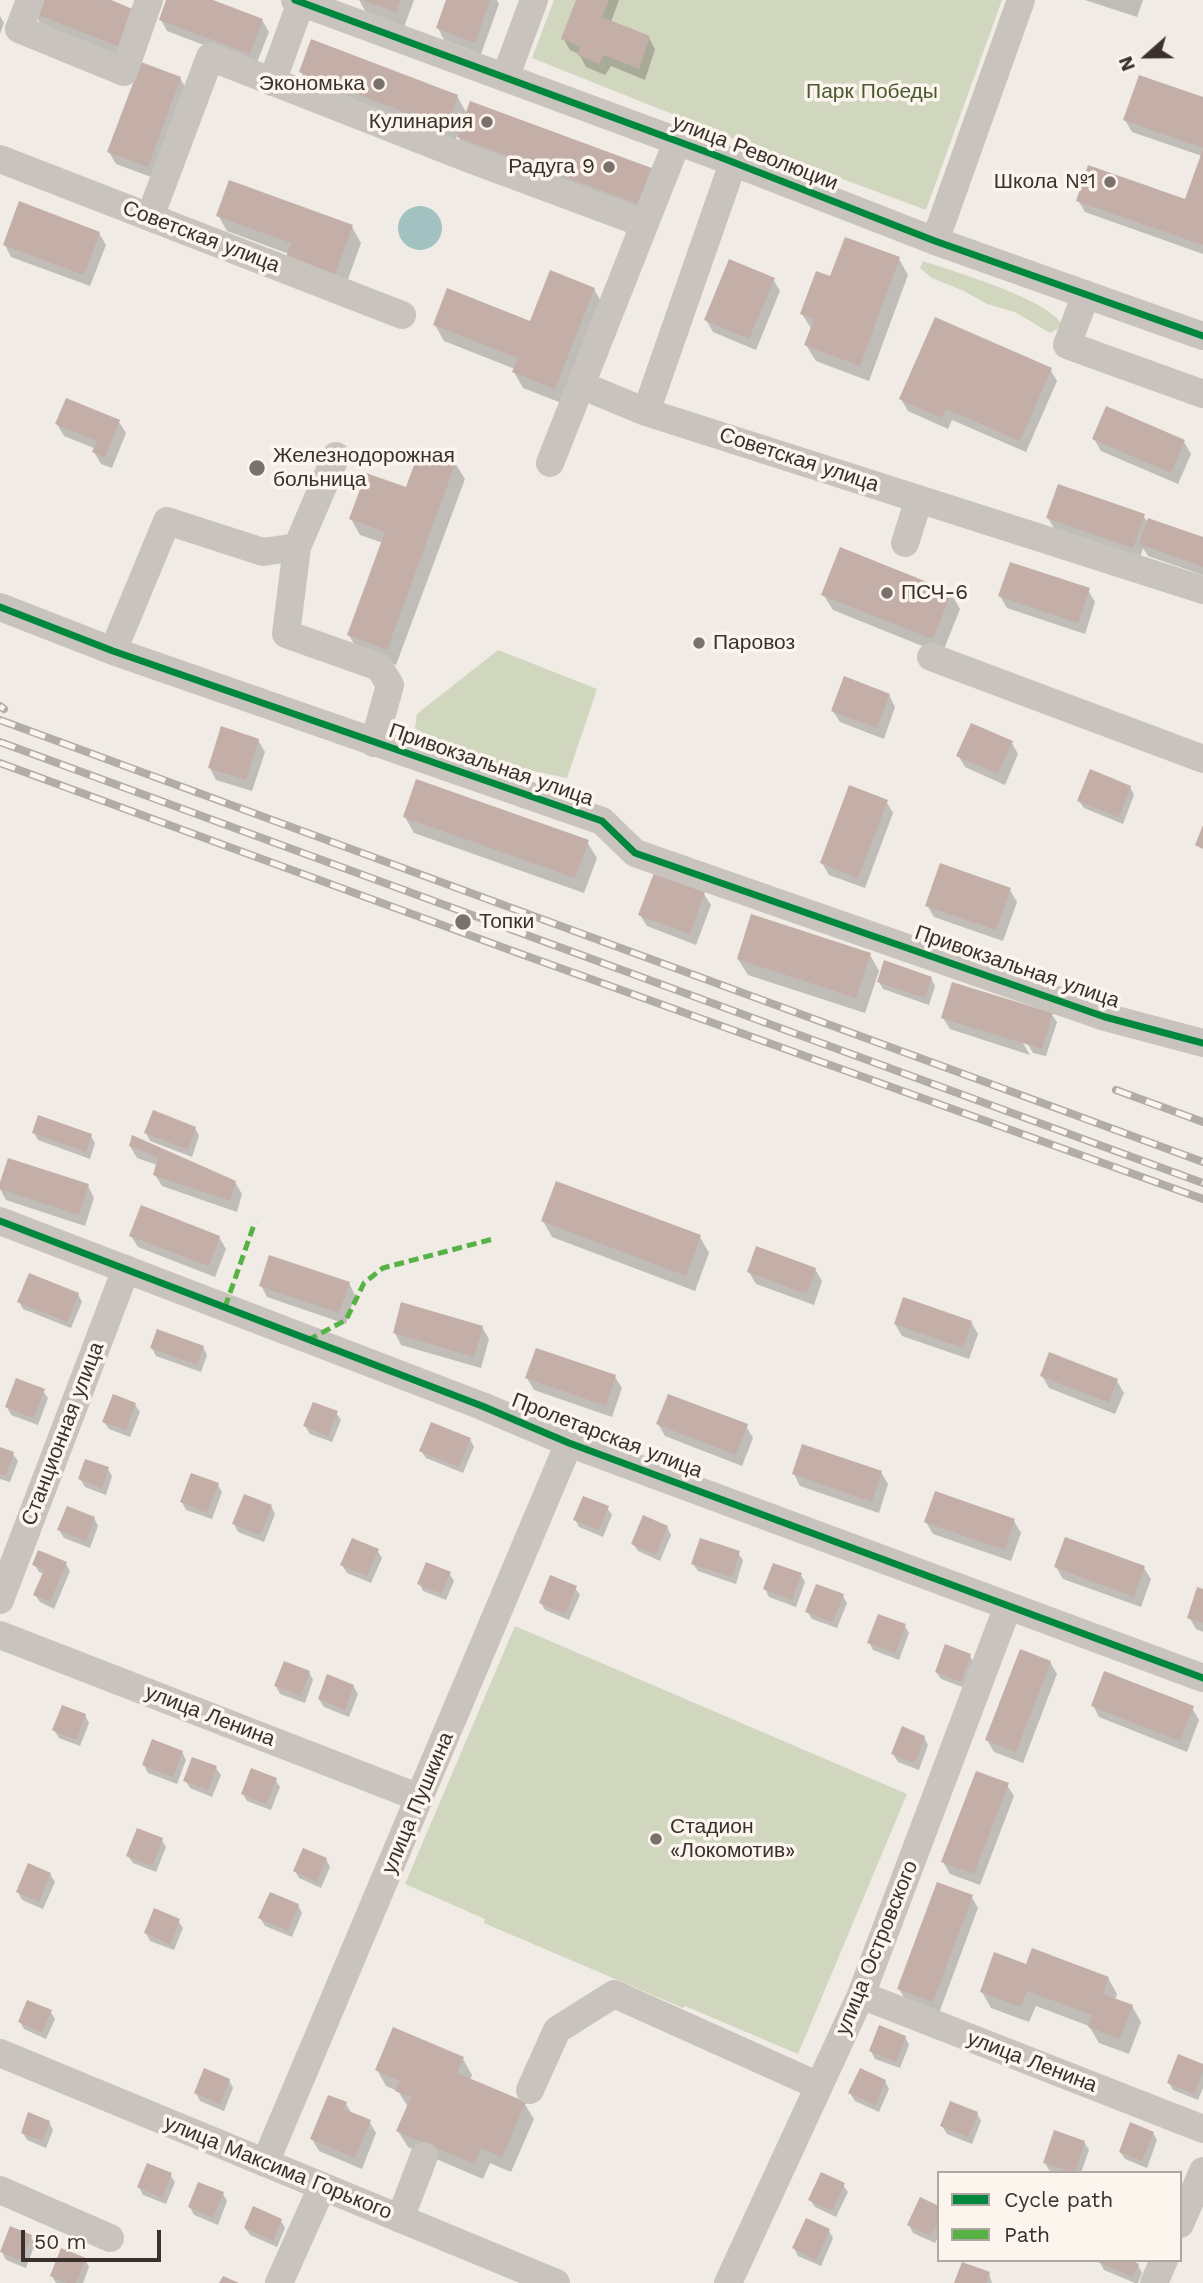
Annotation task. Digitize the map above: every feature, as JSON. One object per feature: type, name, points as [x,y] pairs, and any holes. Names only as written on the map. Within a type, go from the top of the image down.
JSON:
[{"type":"street","points":[[30,0],[19,29],[124,72],[149,0]]},
{"type":"street","points":[[505,78],[534,0]]},
{"type":"street","points":[[935,241],[1021,0]]},
{"type":"street","points":[[272,82],[298,1]]},
{"type":"street","name":"улица Революции","points":[[298,1],[935,241],[1203,336]]},
{"type":"street","points":[[150,217],[210,57],[645,224]]},
{"type":"street","points":[[550,463],[677,142]]},
{"type":"street","name":"Советская улица","points":[[0,159],[402,315]]},
{"type":"street","points":[[646,412],[733,163]]},
{"type":"street","points":[[1086,294],[1068,345],[1203,394]]},
{"type":"street","name":"Советская улица","points":[[581,385],[646,412],[1203,590]]},
{"type":"street","points":[[336,456],[297,547],[286,634],[379,667],[390,685],[374,743]]},
{"type":"street","points":[[905,543],[919,499]]},
{"type":"street","points":[[113,651],[167,521],[263,552],[297,547]]},
{"type":"street","name":"Привокзальная улица","points":[[0,607],[113,651],[602,821],[635,853],[1105,1017],[1203,1043]]},
{"type":"street","points":[[931,657],[1200,750]]},
{"type":"street","name":"Пролетарская улица","points":[[0,1221],[482,1406],[569,1443],[1203,1678]]},
{"type":"street","name":"Станционная улица","points":[[0,1600],[125,1269]]},
{"type":"street","name":"улица Пушкина","points":[[265,2163],[569,1443]]},
{"type":"street","name":"улица Островского","points":[[728,2283],[860,1995],[1008,1605]]},
{"type":"street","name":"улица Ленина","points":[[0,1635],[420,1798]]},
{"type":"street","points":[[530,2090],[557,2030],[614,1994],[819,2086]]},
{"type":"street","name":"улица Ленина","points":[[860,1995],[1203,2129]]},
{"type":"street","name":"улица Максима Горького","points":[[0,2053],[556,2283]]},
{"type":"street","points":[[400,2219],[424,2156]]},
{"type":"street","points":[[1182,2219],[1203,2171]]},
{"type":"street","points":[[279,2283],[322,2187]]},
{"type":"street","points":[[0,2190],[110,2238]]},
{"type":"street","points":[[1154,2283],[1163,2262]]},
{"type":"green space","name":"Парк Победы","points":[[554,0],[1002,0],[926,210],[732,138],[532,58]]},
{"type":"green space","points":[[923,261],[1022,297],[1055,316],[1062,326],[1050,333],[1015,312],[987,304],[932,278],[920,268]]},
{"type":"green space","points":[[498,650],[597,689],[567,778],[457,755],[415,728],[417,714]]},
{"type":"green space","name":"Стадион «Локомотив»","points":[[515,1626],[907,1794],[798,2054],[484,1923],[485,1919],[405,1884]]},
{"type":"water","points":[[420,206],[429,207],[436,212],[441,219],[441,237],[436,244],[429,249],[420,250],[411,249],[404,244],[399,237],[398,228],[399,219],[404,212],[411,207]]},
{"type":"building","points":[[38,0],[111,0],[135,10],[120,47],[33,13]]},
{"type":"building","points":[[166,0],[213,0],[263,19],[250,54],[159,20]]},
{"type":"building","points":[[362,0],[400,0],[396,12]]},
{"type":"building","points":[[446,0],[490,0],[475,43],[436,28]]},
{"type":"building","points":[[576,0],[609,0],[602,17],[650,36],[639,69],[604,55],[599,64],[577,55],[580,46],[561,39]]},
{"type":"building","name":"Экономька","points":[[311,39],[458,95],[446,128],[299,72]]},
{"type":"building","points":[[141,62],[181,77],[148,167],[107,152]]},
{"type":"building","name":"Школа №1","points":[[1139,75],[1203,97],[1203,148],[1123,120]]},
{"type":"building","points":[[470,101],[657,170],[643,206],[457,137]]},
{"type":"building","name":"Школа №1","points":[[1203,149],[1203,245],[1076,201],[1088,165],[1185,199]]},
{"type":"building","points":[[229,180],[353,225],[334,278],[285,260],[291,243],[216,216]]},
{"type":"building","points":[[19,201],[100,232],[84,275],[3,245]]},
{"type":"building","points":[[845,237],[900,257],[860,366],[804,345],[814,319],[800,314],[816,271],[830,276]]},
{"type":"building","points":[[729,259],[775,278],[749,339],[704,320]]},
{"type":"building","points":[[550,270],[595,288],[555,389],[512,372],[518,358],[433,325],[447,288],[530,321]]},
{"type":"building","points":[[935,317],[1052,368],[1020,441],[946,409],[942,418],[899,399]]},
{"type":"building","points":[[66,398],[120,420],[105,458],[92,452],[97,441],[55,424]]},
{"type":"building","points":[[1106,406],[1185,440],[1171,473],[1092,439]]},
{"type":"building","points":[[420,449],[456,462],[387,650],[347,635],[385,532],[349,519],[366,473],[406,487]]},
{"type":"building","points":[[1058,484],[1145,514],[1133,548],[1046,518]]},
{"type":"building","points":[[1148,518],[1203,537],[1203,567],[1139,544]]},
{"type":"building","name":"ПСЧ-6","points":[[840,547],[952,592],[933,639],[821,595]]},
{"type":"building","points":[[1010,562],[1090,588],[1078,623],[998,596]]},
{"type":"building","points":[[844,676],[890,694],[877,728],[831,711]]},
{"type":"building","points":[[971,723],[1013,741],[998,774],[956,756]]},
{"type":"building","points":[[221,726],[259,739],[246,780],[208,768]]},
{"type":"building","points":[[1090,769],[1131,786],[1119,817],[1077,801]]},
{"type":"building","name":"Топки","points":[[416,779],[589,840],[575,878],[403,817]]},
{"type":"building","points":[[849,785],[888,800],[858,878],[820,863]]},
{"type":"building","points":[[1203,825],[1203,849],[1195,845]]},
{"type":"building","points":[[940,863],[1011,888],[996,930],[925,906]]},
{"type":"building","points":[[654,873],[705,892],[690,934],[638,915]]},
{"type":"building","points":[[751,914],[871,953],[856,998],[737,959]]},
{"type":"building","points":[[884,960],[932,977],[925,998],[877,982]]},
{"type":"building","points":[[952,982],[1053,1013],[1042,1049],[941,1018]]},
{"type":"building","points":[[153,1110],[196,1127],[188,1150],[144,1133]]},
{"type":"building","points":[[38,1115],[92,1134],[86,1152],[32,1133]]},
{"type":"building","points":[[132,1135],[236,1181],[230,1201],[153,1175],[158,1157],[129,1146]]},
{"type":"building","points":[[8,1158],[89,1184],[79,1215],[0,1189]]},
{"type":"building","points":[[556,1181],[701,1235],[686,1276],[541,1221]]},
{"type":"building","points":[[141,1205],[220,1236],[209,1266],[129,1236]]},
{"type":"building","points":[[756,1246],[816,1268],[807,1294],[747,1272]]},
{"type":"building","points":[[269,1255],[350,1282],[339,1313],[259,1286]]},
{"type":"building","points":[[29,1273],[79,1293],[67,1322],[17,1302]]},
{"type":"building","points":[[903,1297],[972,1321],[963,1348],[894,1324]]},
{"type":"building","points":[[401,1302],[483,1326],[474,1357],[393,1333]]},
{"type":"building","points":[[157,1329],[204,1346],[197,1365],[150,1348]]},
{"type":"building","points":[[536,1348],[616,1375],[606,1406],[525,1378]]},
{"type":"building","points":[[1049,1352],[1118,1379],[1109,1403],[1040,1376]]},
{"type":"building","points":[[16,1378],[45,1389],[33,1418],[5,1407]]},
{"type":"building","points":[[113,1394],[136,1403],[126,1430],[102,1422]]},
{"type":"building","points":[[668,1394],[748,1424],[736,1455],[656,1424]]},
{"type":"building","points":[[313,1402],[338,1411],[328,1436],[303,1426]]},
{"type":"building","points":[[431,1422],[471,1438],[459,1467],[419,1451]]},
{"type":"building","points":[[802,1444],[882,1471],[872,1502],[792,1474]]},
{"type":"building","points":[[0,1447],[14,1452],[6,1476],[0,1474]]},
{"type":"building","points":[[85,1459],[109,1467],[102,1488],[78,1479]]},
{"type":"building","points":[[191,1473],[219,1483],[207,1513],[180,1502]]},
{"type":"building","points":[[935,1491],[1015,1519],[1005,1550],[924,1522]]},
{"type":"building","points":[[244,1494],[272,1505],[260,1535],[232,1524]]},
{"type":"building","points":[[583,1496],[609,1506],[599,1530],[573,1520]]},
{"type":"building","points":[[67,1506],[95,1517],[86,1541],[57,1530]]},
{"type":"building","points":[[643,1515],[668,1526],[656,1555],[631,1544]]},
{"type":"building","points":[[1065,1537],[1145,1566],[1134,1597],[1054,1567]]},
{"type":"building","points":[[352,1538],[379,1549],[367,1576],[340,1565]]},
{"type":"building","points":[[700,1538],[740,1551],[732,1577],[691,1564]]},
{"type":"building","points":[[38,1550],[67,1562],[50,1602],[33,1595],[44,1570],[32,1565]]},
{"type":"building","points":[[426,1562],[451,1572],[441,1594],[417,1584]]},
{"type":"building","points":[[773,1563],[802,1573],[792,1600],[763,1589]]},
{"type":"building","points":[[550,1575],[577,1586],[565,1614],[539,1603]]},
{"type":"building","points":[[816,1584],[844,1594],[833,1622],[805,1612]]},
{"type":"building","points":[[1197,1587],[1203,1589],[1203,1623],[1187,1618]]},
{"type":"building","points":[[878,1614],[906,1624],[895,1653],[867,1643]]},
{"type":"building","points":[[945,1644],[971,1654],[961,1682],[935,1672]]},
{"type":"building","points":[[1020,1649],[1051,1661],[1016,1752],[985,1740]]},
{"type":"building","points":[[284,1661],[310,1671],[301,1696],[274,1686]]},
{"type":"building","points":[[1104,1671],[1194,1706],[1180,1741],[1091,1706]]},
{"type":"building","points":[[327,1674],[354,1685],[345,1710],[318,1699]]},
{"type":"building","points":[[62,1705],[86,1714],[76,1740],[52,1730]]},
{"type":"building","points":[[902,1726],[925,1736],[915,1763],[891,1754]]},
{"type":"building","points":[[152,1739],[183,1751],[173,1777],[142,1765]]},
{"type":"building","points":[[192,1757],[217,1766],[208,1790],[183,1781]]},
{"type":"building","points":[[251,1768],[277,1778],[266,1804],[241,1794]]},
{"type":"building","points":[[976,1771],[1009,1783],[974,1874],[941,1862]]},
{"type":"building","points":[[137,1828],[163,1838],[152,1866],[126,1856]]},
{"type":"building","points":[[303,1848],[327,1858],[317,1882],[293,1871]]},
{"type":"building","points":[[28,1863],[51,1873],[39,1902],[16,1892]]},
{"type":"building","points":[[937,1882],[973,1895],[933,2002],[897,1989]]},
{"type":"building","points":[[270,1892],[299,1904],[288,1931],[258,1918]]},
{"type":"building","points":[[154,1908],[180,1919],[170,1944],[144,1933]]},
{"type":"building","points":[[1032,1948],[1109,1977],[1103,1994],[1133,2005],[1120,2039],[1088,2027],[1092,2015],[1027,1991],[1021,2007],[980,1992],[994,1952],[1026,1964]]},
{"type":"building","points":[[27,2000],[52,2010],[42,2032],[18,2022]]},
{"type":"building","points":[[879,2025],[906,2036],[896,2062],[869,2051]]},
{"type":"building","points":[[393,2027],[464,2057],[457,2073],[526,2102],[502,2157],[481,2148],[474,2164],[396,2131],[411,2097],[395,2091],[400,2081],[375,2070]]},
{"type":"building","points":[[1178,2054],[1203,2064],[1194,2094],[1167,2083]]},
{"type":"building","points":[[204,2068],[230,2079],[220,2104],[194,2093]]},
{"type":"building","points":[[860,2068],[886,2080],[875,2105],[848,2093]]},
{"type":"building","points":[[328,2095],[347,2102],[344,2109],[371,2120],[355,2158],[310,2139]]},
{"type":"building","points":[[950,2101],[978,2112],[968,2137],[940,2126]]},
{"type":"building","points":[[28,2112],[50,2121],[42,2141],[21,2133]]},
{"type":"building","points":[[1130,2122],[1154,2132],[1142,2161],[1119,2152]]},
{"type":"building","points":[[1054,2130],[1085,2141],[1076,2171],[1043,2163]]},
{"type":"building","points":[[147,2163],[172,2173],[162,2198],[137,2187]]},
{"type":"building","points":[[821,2172],[845,2183],[832,2211],[808,2200]]},
{"type":"building","points":[[198,2182],[224,2192],[213,2218],[188,2207]]},
{"type":"building","points":[[920,2197],[937,2205],[937,2223],[931,2236],[907,2225]]},
{"type":"building","points":[[253,2206],[282,2219],[273,2241],[244,2228]]},
{"type":"building","points":[[806,2218],[830,2229],[816,2260],[792,2248]]},
{"type":"building","points":[[10,2226],[32,2235],[22,2261],[0,2252]]},
{"type":"building","points":[[61,2248],[86,2258],[76,2283],[66,2283],[50,2276]]},
{"type":"building","points":[[962,2262],[990,2272],[986,2283],[954,2283]]},
{"type":"building","points":[[1098,2262],[1135,2262],[1139,2264],[1133,2277]]},
{"type":"building","points":[[223,2276],[239,2283],[219,2283]]},
{"type":"railway","points":[[0,706],[4,709]]},
{"type":"railway","points":[[0,720],[1203,1162]]},
{"type":"railway","points":[[0,742],[1203,1183]]},
{"type":"railway","points":[[0,763],[1203,1199]]},
{"type":"railway","points":[[1116,1090],[1203,1122]]},
{"type":"marked path","points":[[225,1307],[255,1222]]},
{"type":"marked path","points":[[308,1340],[346,1320],[364,1283],[383,1268],[493,1239]]},
{"type":"cycle path","points":[[295,0],[712,154],[935,241],[1203,336]]},
{"type":"cycle path","points":[[0,607],[113,651],[602,821],[635,853],[1105,1017],[1203,1043]]},
{"type":"cycle path","points":[[0,1221],[482,1406],[569,1443],[1203,1678]]},
{"type":"place","name":"Экономька","points":[[379,84]]},
{"type":"place","name":"Кулинария","points":[[487,122]]},
{"type":"place","name":"Радуга 9","points":[[609,167]]},
{"type":"place","name":"Школа №1","points":[[1110,182]]},
{"type":"place","name":"Железнодорожная больница","points":[[257,468]]},
{"type":"place","name":"ПСЧ-6","points":[[887,593]]},
{"type":"place","name":"Паровоз","points":[[699,643]]},
{"type":"place","name":"Топки","points":[[463,922]]},
{"type":"place","name":"Стадион «Локомотив»","points":[[656,1839]]}]
